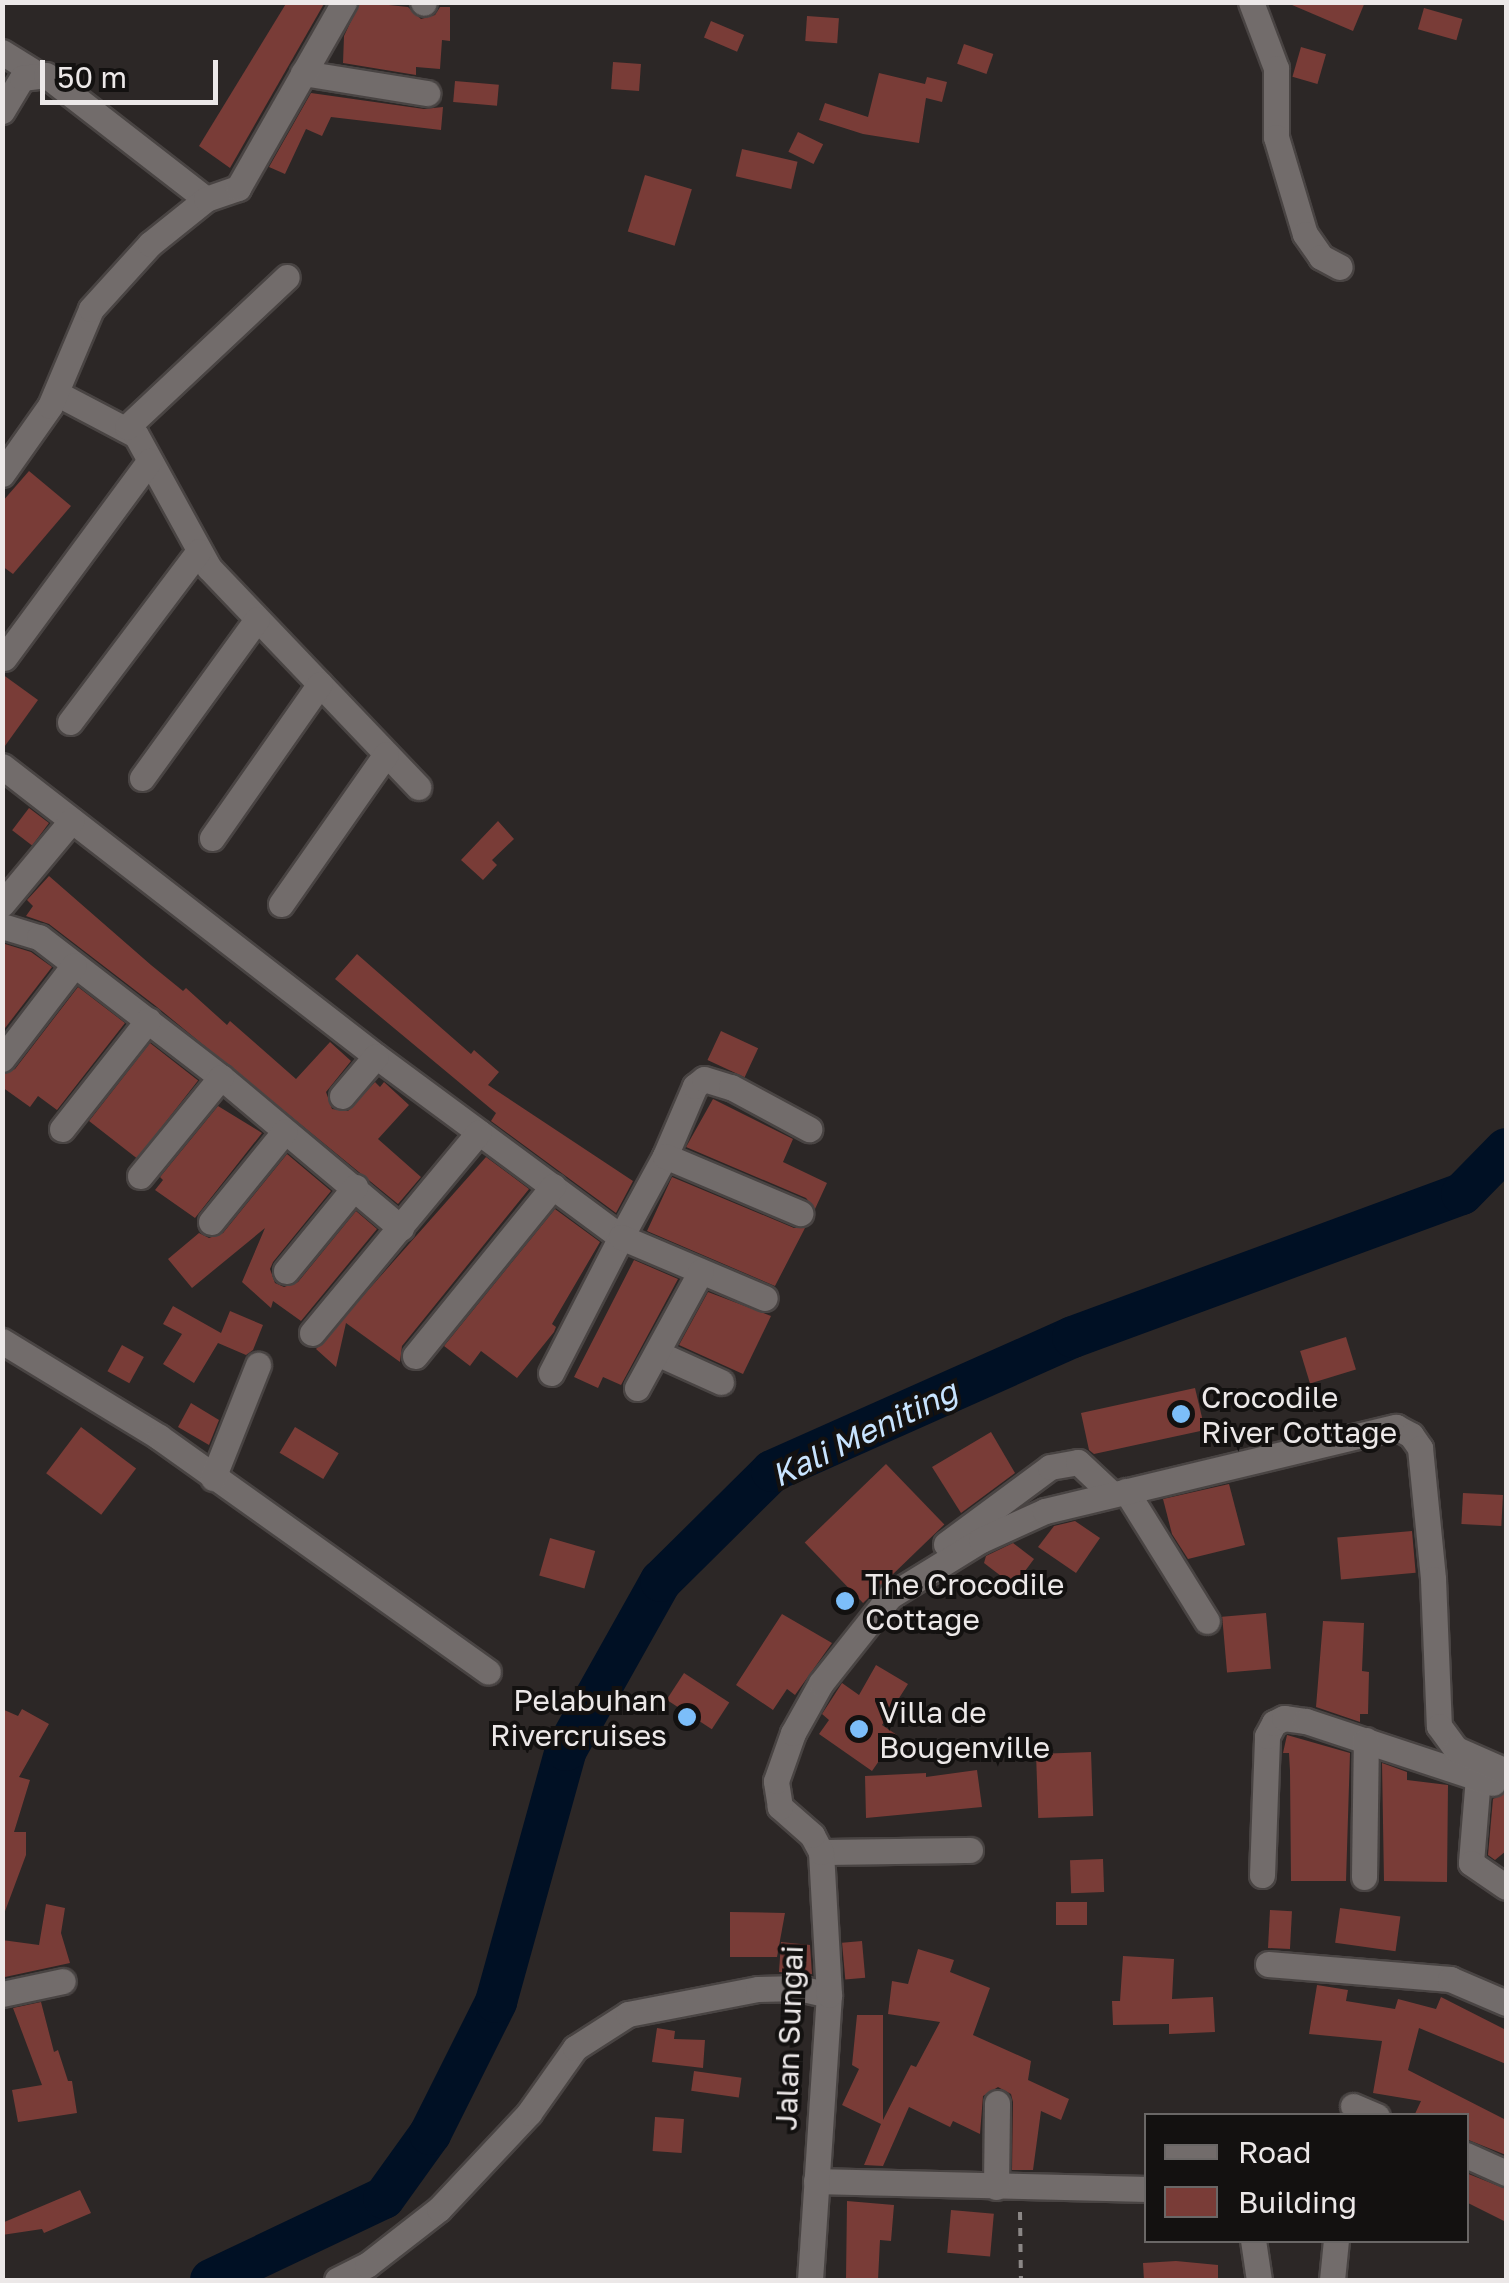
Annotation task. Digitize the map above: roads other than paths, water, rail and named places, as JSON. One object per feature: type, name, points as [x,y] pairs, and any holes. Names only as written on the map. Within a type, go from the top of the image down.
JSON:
[{"type":"street","points":[[2,474],[56,392],[91,310],[150,244],[206,198],[238,188],[344,2]]},
{"type":"street","points":[[1251,2],[1276,68],[1276,136],[1305,234],[1321,258],[1340,267]]},
{"type":"street","points":[[2,52],[36,74],[57,80],[206,198]]},
{"type":"street","points":[[302,73],[427,93]]},
{"type":"street","points":[[2,111],[22,78],[36,74]]},
{"type":"street","points":[[127,427],[287,277]]},
{"type":"street","points":[[56,392],[127,427],[209,568],[418,787]]},
{"type":"street","points":[[4,658],[149,461]]},
{"type":"street","points":[[70,722],[199,550]]},
{"type":"street","points":[[142,778],[257,618]]},
{"type":"street","points":[[212,838],[320,684]]},
{"type":"street","points":[[281,904],[386,754]]},
{"type":"street","points":[[2,766],[376,1056],[620,1237],[766,1298]]},
{"type":"street","points":[[2,904],[72,820]]},
{"type":"street","points":[[2,926],[27,930],[148,1020],[221,1076],[401,1228]]},
{"type":"street","points":[[2,1060],[74,965]]},
{"type":"street","points":[[62,1129],[148,1020]]},
{"type":"street","points":[[342,1096],[376,1056]]},
{"type":"street","points":[[140,1176],[221,1076]]},
{"type":"street","points":[[551,1373],[664,1156],[695,1086],[704,1080],[732,1086],[809,1129]]},
{"type":"street","points":[[211,1222],[284,1131]]},
{"type":"street","points":[[312,1333],[479,1132]]},
{"type":"street","points":[[664,1156],[800,1213]]},
{"type":"street","points":[[415,1356],[554,1186]]},
{"type":"street","points":[[286,1271],[355,1187]]},
{"type":"street","points":[[638,1388],[701,1271]]},
{"type":"street","points":[[2,1341],[122,1413],[488,1672]]},
{"type":"street","points":[[659,1354],[721,1382]]},
{"type":"street","points":[[213,1478],[258,1365]]},
{"type":"street","points":[[970,1850],[821,1852],[812,1835],[780,1807],[776,1781],[794,1733],[821,1684],[890,1596],[926,1571],[1013,1525],[1118,1492],[1380,1428],[1406,1432],[1420,1448],[1428,1514],[1438,1726],[1456,1749],[1506,1771]]},
{"type":"street","points":[[946,1544],[1050,1466],[1078,1462],[1118,1492],[1207,1622]]},
{"type":"street","points":[[1262,1875],[1267,1736],[1274,1723],[1284,1718],[1306,1721],[1506,1788]]},
{"type":"street","points":[[1364,1877],[1366,1740]]},
{"type":"street","points":[[1478,1777],[1471,1864],[1506,1888]]},
{"type":"street","name":"Jalan Sungai","points":[[810,2280],[829,1995],[821,1852]]},
{"type":"street","points":[[1268,1964],[1450,1979],[1506,2003]]},
{"type":"street","points":[[2,1994],[63,1981]]},
{"type":"street","points":[[337,2280],[366,2265],[439,2209],[530,2114],[576,2048],[628,2014],[758,1989],[799,1988],[829,1995]]},
{"type":"street","points":[[997,2104],[1008,2187]]},
{"type":"street","points":[[1469,2156],[1506,2173]]},
{"type":"street","points":[[816,2181],[1144,2188]]},
{"type":"street","points":[[1253,2243],[1259,2280]]},
{"type":"street","points":[[1332,2280],[1336,2243]]},
{"type":"waterway","name":"Kali Meniting","points":[[211,2280],[384,2198],[430,2134],[496,2002],[566,1750],[661,1581],[772,1471],[1073,1337],[1462,1194],[1506,1149]]},
{"type":"place","name":"Crocodile River Cottage","points":[[1181,1414]]},
{"type":"place","name":"The Crocodile Cottage","points":[[845,1601]]},
{"type":"place","name":"Pelabuhan Rivercruises","points":[[687,1717]]},
{"type":"place","name":"Villa de Bougenville","points":[[859,1729]]}]
